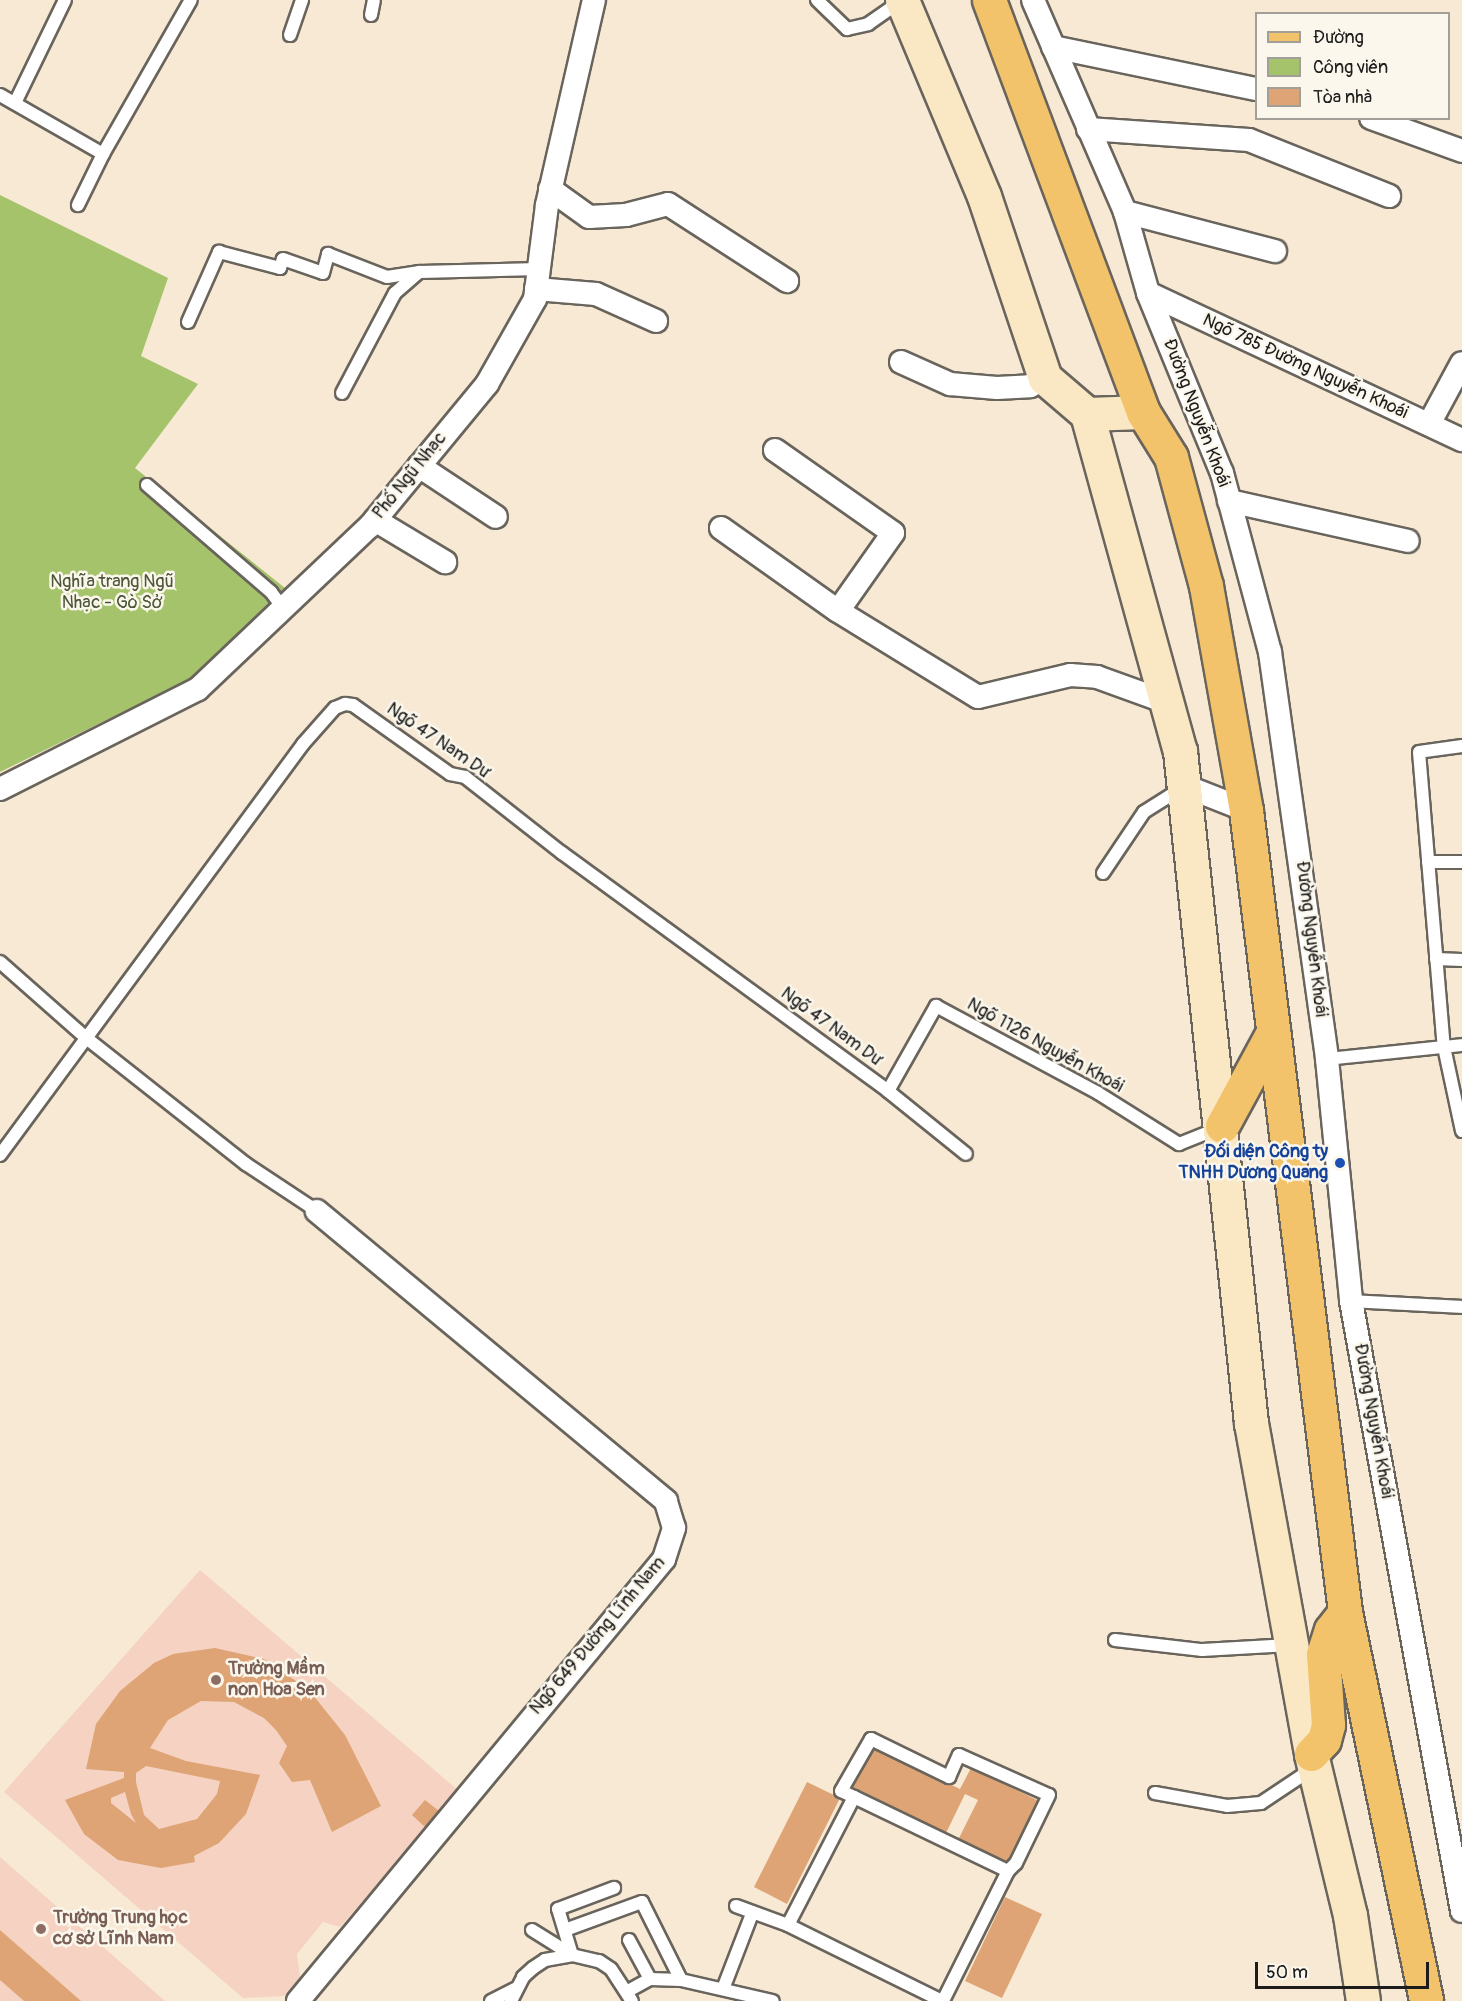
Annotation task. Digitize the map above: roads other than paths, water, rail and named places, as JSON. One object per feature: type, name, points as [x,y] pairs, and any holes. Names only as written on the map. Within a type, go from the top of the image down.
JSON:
[{"type":"main road","points":[[989,0],[1143,412],[1172,457],[1206,586],[1246,810],[1345,1612],[1426,2001]]},
{"type":"main road","points":[[1222,1126],[1273,1032]]},
{"type":"main road","points":[[1311,1754],[1324,1740],[1328,1725],[1323,1654],[1331,1630],[1345,1612]]},
{"type":"street","name":"Phố Ngũ Nhạc","points":[[0,789],[198,690],[375,520],[487,384],[535,299],[550,189],[594,0]]},
{"type":"street","points":[[902,0],[984,196],[1045,378],[1087,414],[1169,704],[1185,786],[1251,1423],[1311,1754],[1350,1915],[1362,2001]]},
{"type":"street","name":"Đường Nguyễn Khoái","points":[[1033,0],[1125,212],[1149,293],[1222,473],[1270,652],[1281,714],[1326,1059],[1351,1301],[1462,1911]]},
{"type":"street","points":[[1053,47],[1255,89]]},
{"type":"street","points":[[1377,120],[1462,151]]},
{"type":"street","points":[[1088,129],[1249,140],[1389,196]]},
{"type":"street","points":[[550,189],[588,216],[626,215],[668,204],[787,281]]},
{"type":"street","points":[[1125,212],[1275,251]]},
{"type":"street","points":[[538,279],[596,294],[656,321]]},
{"type":"street","name":"Ngõ 785 Đường Nguyễn Khoái","points":[[1149,293],[1462,440]]},
{"type":"street","points":[[901,362],[950,384],[997,388],[1029,386],[1045,378]]},
{"type":"street","points":[[1429,424],[1462,363]]},
{"type":"street","points":[[1087,414],[1143,412]]},
{"type":"street","points":[[775,450],[893,533],[838,611]]},
{"type":"street","points":[[419,466],[496,517]]},
{"type":"street","points":[[1229,501],[1408,541]]},
{"type":"street","points":[[375,520],[445,562]]},
{"type":"street","points":[[721,528],[838,611],[978,697],[1070,675],[1097,677],[1169,704]]},
{"type":"street","points":[[1185,786],[1246,810]]},
{"type":"street","name":"Ngõ 649 Đường Lĩnh Nam","points":[[298,2001],[664,1559],[674,1528],[666,1501],[317,1211]]},
{"type":"lane","points":[[15,104],[65,0]]},
{"type":"lane","points":[[78,205],[103,154],[191,0]]},
{"type":"lane","points":[[290,35],[302,0]]},
{"type":"lane","points":[[371,15],[374,0]]},
{"type":"lane","points":[[817,0],[847,29],[868,24],[902,0]]},
{"type":"lane","points":[[0,95],[103,154]]},
{"type":"lane","points":[[188,322],[219,252],[280,268],[283,260],[323,273],[328,254],[387,277],[420,272],[538,279]]},
{"type":"lane","points":[[342,393],[394,293],[420,272]]},
{"type":"lane","points":[[147,485],[271,592],[284,609]]},
{"type":"lane","name":"Ngõ 47 Nam Dư","points":[[0,1155],[85,1037],[164,938],[303,744],[335,708],[345,704],[353,705],[450,774],[465,777],[562,853],[888,1091],[966,1154]]},
{"type":"lane","points":[[1462,746],[1419,752],[1444,1047],[1462,1131]]},
{"type":"lane","points":[[1103,873],[1144,812],[1185,786]]},
{"type":"lane","points":[[1428,862],[1462,862]]},
{"type":"lane","points":[[1436,959],[1462,960]]},
{"type":"lane","points":[[0,962],[85,1037],[246,1164],[317,1211]]},
{"type":"lane","name":"Ngõ 1126 Nguyễn Khoái","points":[[888,1091],[936,1006],[1098,1094],[1179,1144],[1222,1126]]},
{"type":"lane","points":[[1326,1059],[1462,1046]]},
{"type":"lane","points":[[1351,1301],[1462,1307]]},
{"type":"lane","points":[[1115,1640],[1202,1650],[1292,1644]]},
{"type":"lane","points":[[736,1906],[752,1914],[788,1925],[943,2001],[1049,1795],[959,1755],[949,1777],[871,1739],[841,1791],[1008,1871]]},
{"type":"lane","points":[[1155,1793],[1227,1806],[1261,1803],[1303,1775],[1311,1754]]},
{"type":"lane","points":[[788,1925],[854,1797]]},
{"type":"lane","points":[[572,1955],[558,1909],[614,1888]]},
{"type":"lane","points":[[565,1930],[642,1902],[681,1980]]},
{"type":"lane","points":[[723,1989],[752,1914]]},
{"type":"lane","points":[[532,1930],[572,1955],[599,1961],[621,1979],[630,1996],[650,1979],[681,1980],[773,2001]]},
{"type":"lane","points":[[629,1940],[650,1979]]},
{"type":"lane","points":[[491,2001],[513,1995],[523,1977],[545,1960],[572,1955]]},
{"type":"place","name":"Đối diện Công ty TNHH Dương Quang","points":[[1340,1163]]},
{"type":"place","name":"Trường Mầm non Hoa Sen","points":[[216,1680]]},
{"type":"place","name":"Trường Trung học cơ sở Lĩnh Nam","points":[[41,1929]]},
{"type":"park label","name":"Nghĩa trang Ngũ Nhạc - Gò Sở","points":[[112,593]]}]
